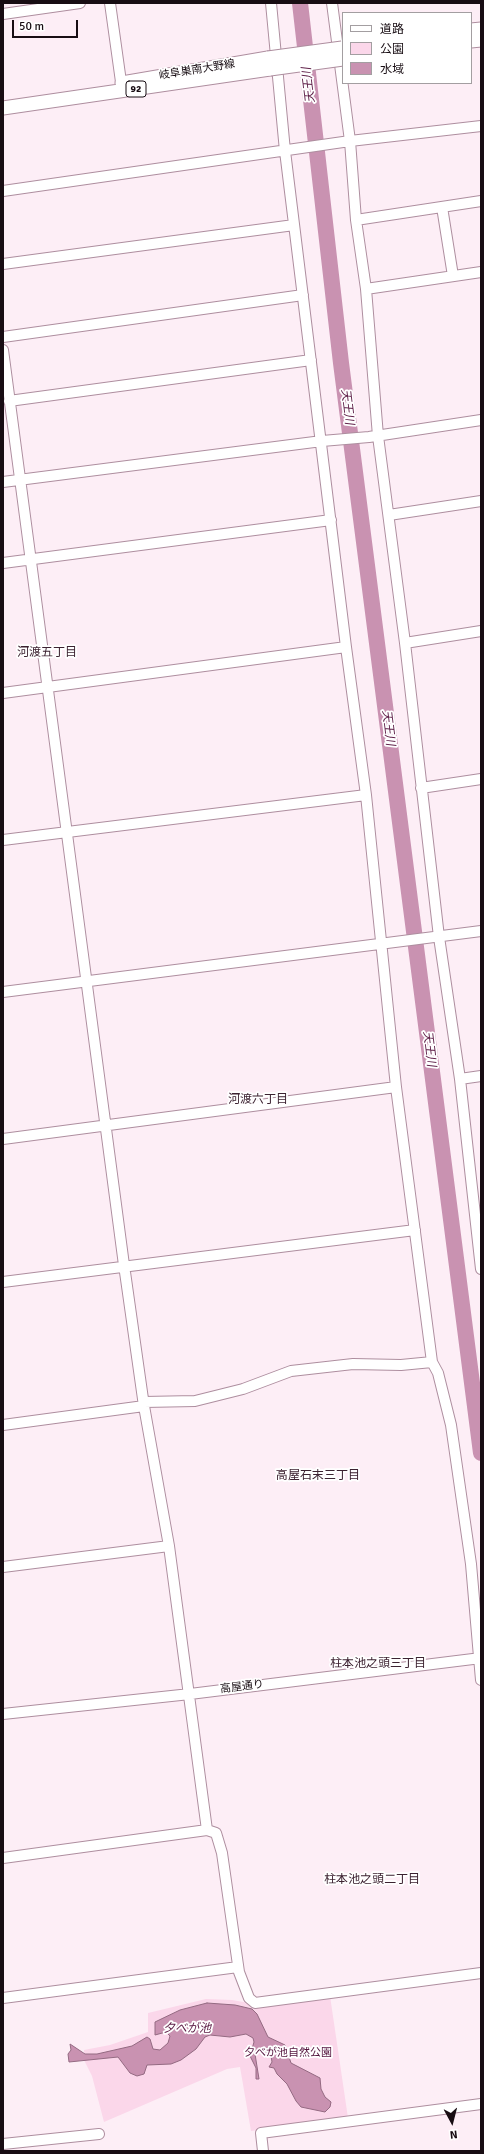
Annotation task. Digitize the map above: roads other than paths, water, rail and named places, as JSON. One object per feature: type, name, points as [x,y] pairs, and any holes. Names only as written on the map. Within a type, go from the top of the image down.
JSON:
[{"type":"main road","name":"岐阜巣南大野線","points":[[3,108],[122,87],[342,52]]},
{"type":"main road","name":"岐阜巣南大野線","points":[[3,99],[122,87]]},
{"type":"street","points":[[3,14],[80,3]]},
{"type":"street","points":[[110,3],[122,87]]},
{"type":"street","points":[[271,3],[290,150],[294,225],[311,360],[325,441],[331,520],[346,647],[385,944],[396,1087],[432,1362],[438,1373],[451,1424],[472,1564],[481,1680]]},
{"type":"street","points":[[332,3],[342,80]]},
{"type":"street","points":[[343,84],[350,141],[356,220],[366,290],[373,436],[389,515],[421,788],[435,938],[460,1079],[478,1221],[481,1269]]},
{"type":"street","points":[[3,191],[350,141],[481,126]]},
{"type":"street","points":[[356,220],[481,201]]},
{"type":"street","points":[[442,207],[453,276]]},
{"type":"street","points":[[3,264],[294,225]]},
{"type":"street","points":[[366,290],[481,272]]},
{"type":"street","points":[[3,337],[303,295]]},
{"type":"street","points":[[3,350],[124,1265],[144,1404],[169,1546],[207,1830]]},
{"type":"street","points":[[9,401],[311,360]]},
{"type":"street","points":[[3,482],[373,436],[481,420]]},
{"type":"street","points":[[389,515],[481,501]]},
{"type":"street","points":[[3,563],[331,520]]},
{"type":"street","points":[[405,643],[481,631]]},
{"type":"street","points":[[3,693],[346,647]]},
{"type":"street","points":[[421,788],[481,779]]},
{"type":"street","points":[[3,840],[366,795]]},
{"type":"street","points":[[3,992],[481,931]]},
{"type":"street","points":[[460,1079],[481,1076]]},
{"type":"street","points":[[3,1139],[396,1087]]},
{"type":"street","points":[[3,1282],[124,1265],[415,1230]]},
{"type":"street","points":[[3,1426],[144,1404],[195,1402],[243,1389],[291,1371],[353,1364],[401,1365],[432,1362]]},
{"type":"street","points":[[3,1567],[169,1546]]},
{"type":"street","name":"高屋通り","points":[[3,1714],[190,1694],[480,1659]]},
{"type":"street","points":[[3,1858],[207,1830],[216,1833],[222,1853],[238,1967],[249,1998],[257,2006],[481,1974]]},
{"type":"street","points":[[3,1998],[238,1967]]},
{"type":"street","points":[[263,2151],[261,2133],[481,2104]]},
{"type":"street","points":[[3,2144],[99,2134]]},
{"type":"water","name":"夕べが池","points":[[207,2003],[235,2005],[252,2009],[257,2014],[268,2037],[285,2045],[291,2063],[320,2078],[321,2089],[325,2097],[331,2102],[330,2107],[325,2112],[301,2107],[287,2084],[277,2074],[274,2068],[269,2067],[272,2062],[271,2056],[267,2052],[260,2051],[255,2054],[259,2079],[256,2079],[256,2068],[250,2056],[254,2042],[253,2038],[246,2034],[230,2037],[210,2035],[205,2037],[196,2049],[181,2060],[171,2064],[147,2065],[144,2074],[137,2076],[130,2073],[118,2057],[69,2062],[68,2054],[71,2050],[70,2044],[85,2054],[97,2054],[132,2046],[147,2037],[150,2039],[153,2049],[160,2050],[168,2043],[170,2036],[166,2032],[155,2035],[155,2022],[180,2010]]},
{"type":"waterway","name":"天王川","points":[[300,3],[341,363],[481,1453]]},
{"type":"district","name":"河渡五丁目","points":[[47,653]]},
{"type":"district","name":"河渡六丁目","points":[[258,1100]]},
{"type":"district","name":"高屋石末三丁目","points":[[318,1476]]},
{"type":"district","name":"柱本池之頭三丁目","points":[[378,1664]]},
{"type":"district","name":"柱本池之頭二丁目","points":[[372,1880]]},
{"type":"park label","name":"夕べが池自然公園","points":[[288,2053]]}]
